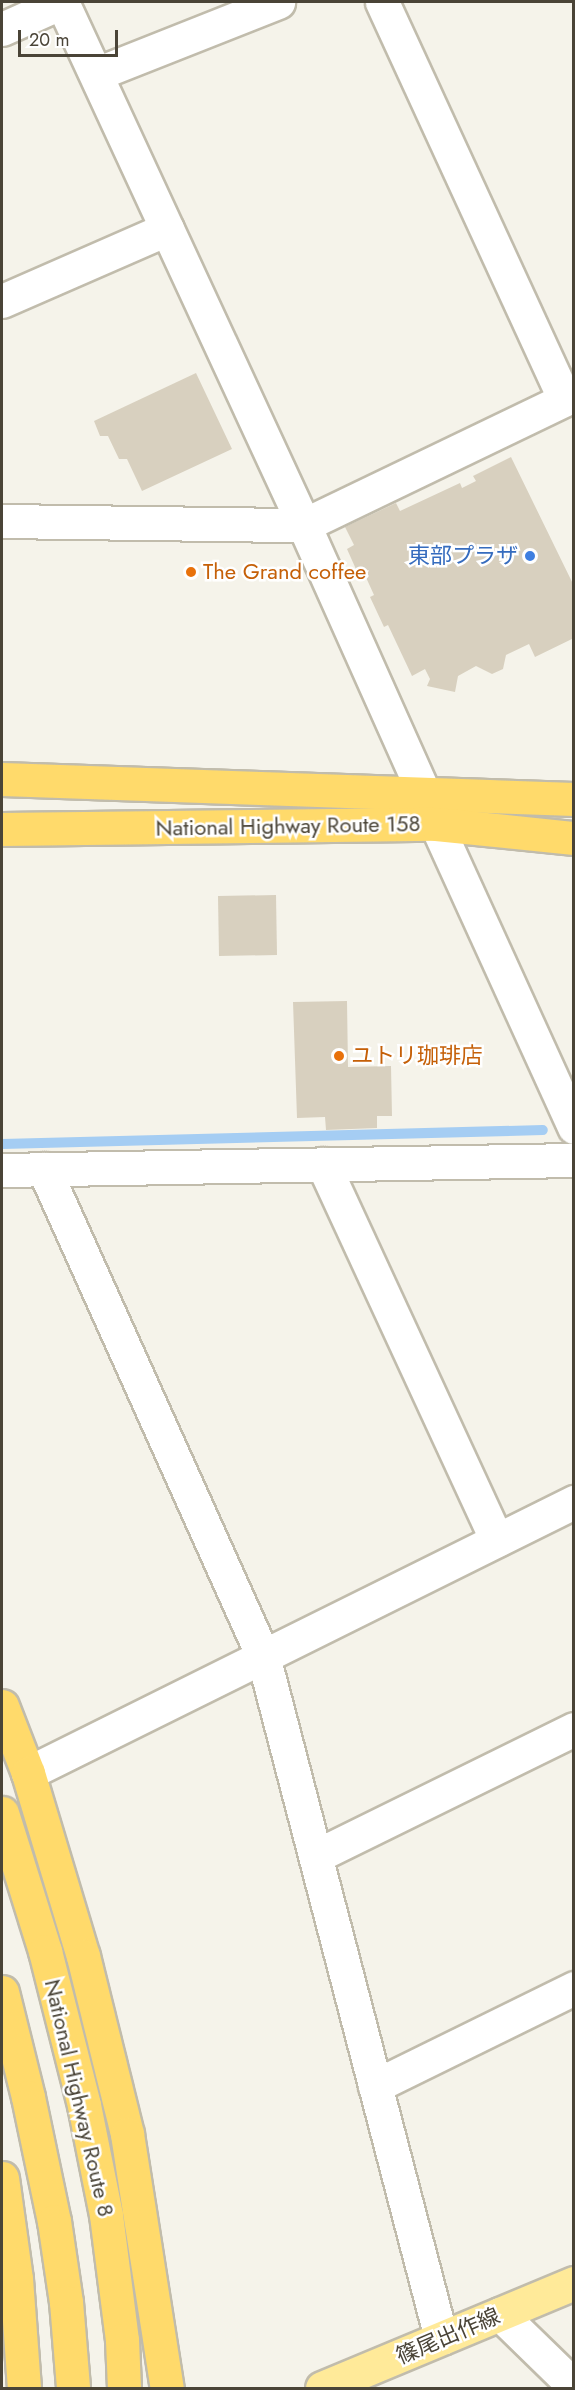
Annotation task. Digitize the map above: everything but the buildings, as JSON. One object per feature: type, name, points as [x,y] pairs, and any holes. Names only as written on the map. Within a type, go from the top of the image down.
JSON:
[{"type":"highway","name":"National Highway Route 158","points":[[2,779],[430,810],[573,838]]},
{"type":"highway","name":"National Highway Route 158","points":[[2,829],[430,810],[573,799]]},
{"type":"highway","points":[[2,1706],[28,1773],[83,1956],[127,2134],[167,2388]]},
{"type":"highway","name":"National Highway Route 8","points":[[2,1814],[45,1950],[84,2105],[107,2225],[122,2340],[124,2388]]},
{"type":"highway","points":[[2,1992],[28,2097],[54,2221],[66,2302],[73,2388]]},
{"type":"highway","points":[[2,2178],[16,2279],[24,2388]]},
{"type":"main road","name":"篠尾出作線","points":[[322,2388],[573,2283]]},
{"type":"street","points":[[2,29],[62,2],[303,525],[573,1127]]},
{"type":"street","points":[[96,74],[278,2]]},
{"type":"street","points":[[2,520],[303,525],[569,397],[382,2]]},
{"type":"street","points":[[2,301],[167,229]]},
{"type":"street","points":[[2,1170],[573,1160]]},
{"type":"street","points":[[323,1164],[497,1540]]},
{"type":"street","points":[[44,1169],[263,1656],[441,2338]]},
{"type":"street","points":[[28,1773],[573,1502]]},
{"type":"street","points":[[316,1856],[573,1730]]},
{"type":"street","points":[[375,2086],[573,1988]]},
{"type":"street","points":[[500,2314],[573,2386]]},
{"type":"waterway","points":[[2,1144],[543,1130]]},
{"type":"place","name":"東部プラザ","points":[[530,556]]},
{"type":"place","name":"The Grand coffee","points":[[191,572]]},
{"type":"place","name":"ユトリ珈琲店","points":[[339,1056]]}]
